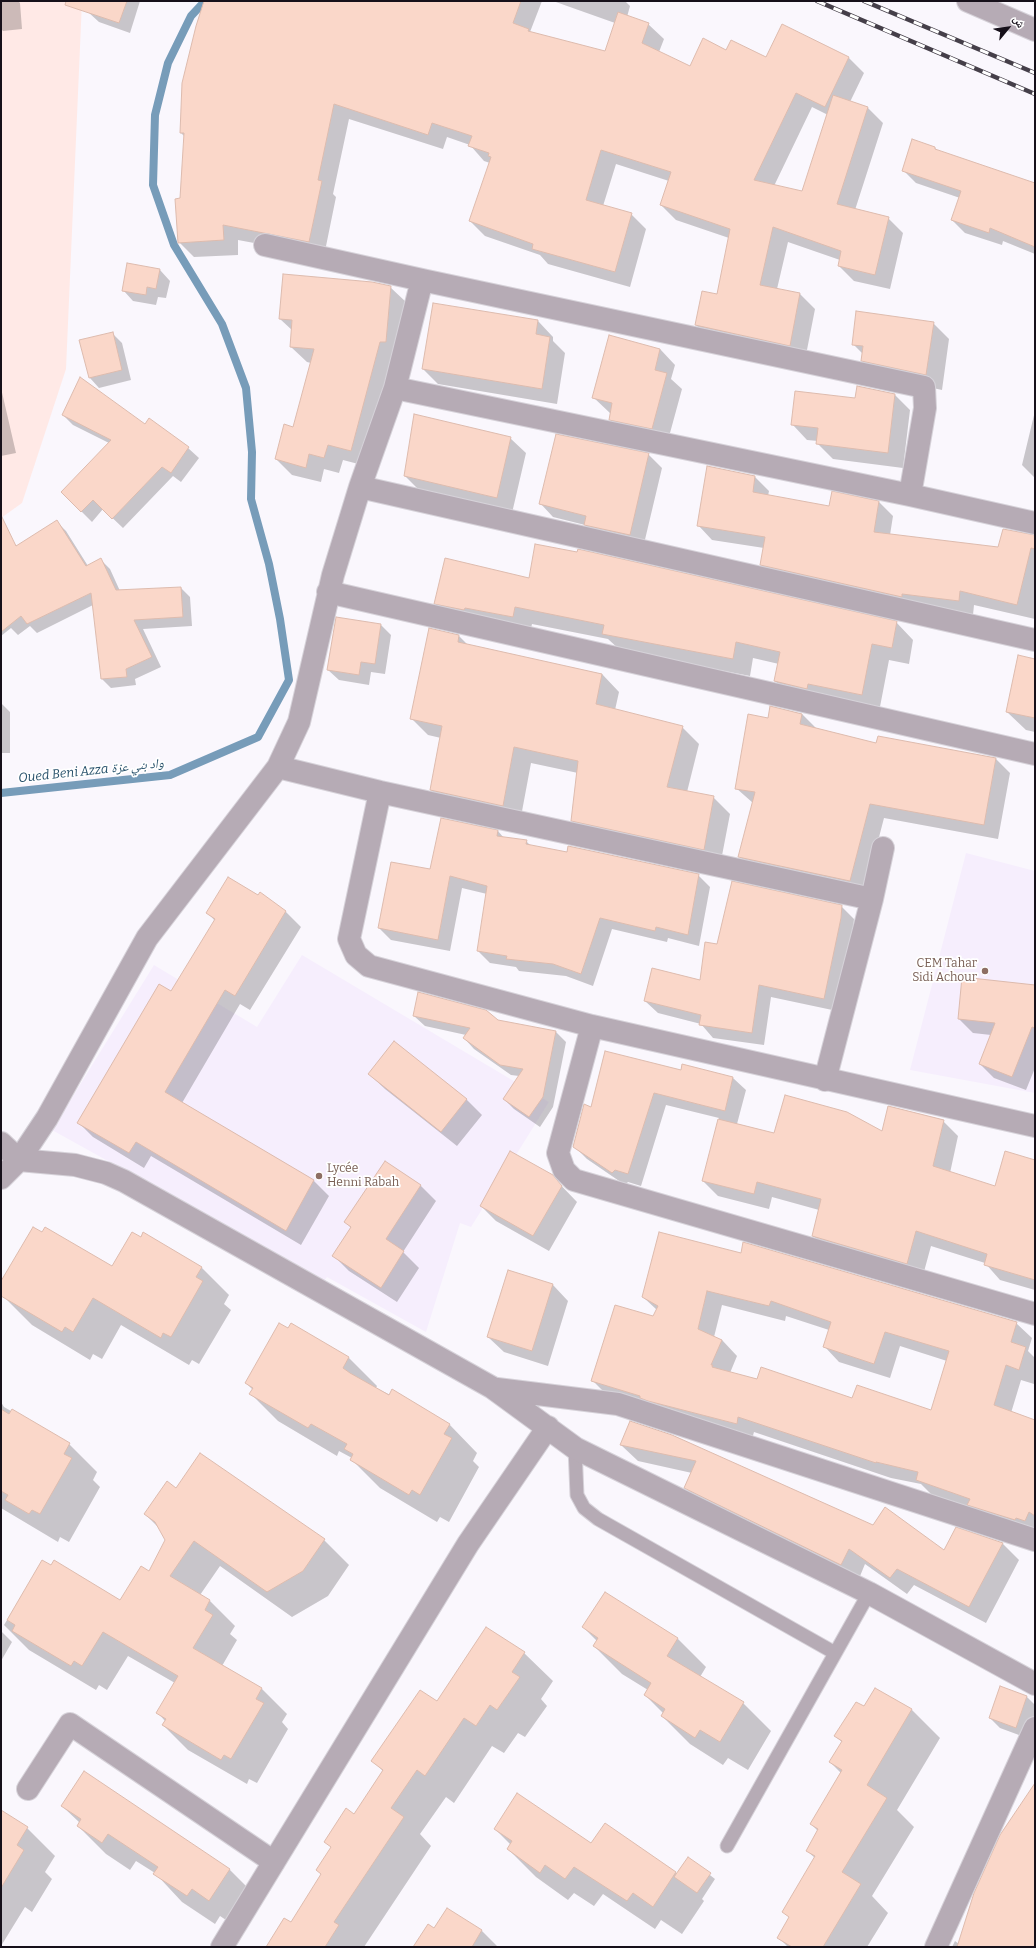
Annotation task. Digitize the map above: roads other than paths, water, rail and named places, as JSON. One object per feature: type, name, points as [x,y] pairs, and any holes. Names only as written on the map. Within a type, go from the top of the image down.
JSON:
[{"type":"street","points":[[968,1],[1035,30]]},
{"type":"street","points":[[264,245],[924,387],[925,408],[910,495]]},
{"type":"street","points":[[1,1178],[19,1160],[47,1118],[147,938],[278,767],[299,722],[328,592],[360,487],[395,388],[422,280]]},
{"type":"street","points":[[395,388],[910,495],[1035,523]]},
{"type":"street","points":[[360,487],[1035,640]]},
{"type":"street","points":[[328,592],[1035,754]]},
{"type":"street","points":[[278,767],[380,792],[872,899]]},
{"type":"street","points":[[380,792],[349,939],[356,955],[369,966],[592,1026],[825,1080],[1035,1126]]},
{"type":"street","points":[[825,1080],[872,899],[883,848]]},
{"type":"street","points":[[592,1026],[558,1153],[564,1170],[574,1180],[1035,1314]]},
{"type":"street","points":[[1,1143],[19,1160],[75,1165],[124,1181],[493,1388],[575,1448],[869,1593],[1035,1684]]},
{"type":"street","points":[[493,1388],[618,1404],[1035,1540]]},
{"type":"street","points":[[222,1947],[468,1544],[548,1427]]},
{"type":"street","points":[[28,1789],[70,1724],[274,1862]]},
{"type":"street","points":[[936,1947],[1035,1728]]},
{"type":"lane","points":[[575,1448],[577,1495],[584,1508],[598,1519],[835,1653]]},
{"type":"lane","points":[[727,1846],[869,1593]]},
{"type":"waterway","name":"Oued Beni Azza واد بني عزة","points":[[1,793],[170,775],[258,737],[289,680],[280,619],[269,564],[251,499],[252,452],[246,388],[222,324],[174,245],[153,185],[155,115],[168,63],[191,16],[205,1]]},
{"type":"railway","points":[[817,1],[1035,94]]},
{"type":"railway","points":[[864,1],[1035,73]]},
{"type":"place","name":"CEM Tahar Sidi Achour","points":[[985,971]]},
{"type":"place","name":"Lycée Henni Rabah","points":[[319,1176]]}]
